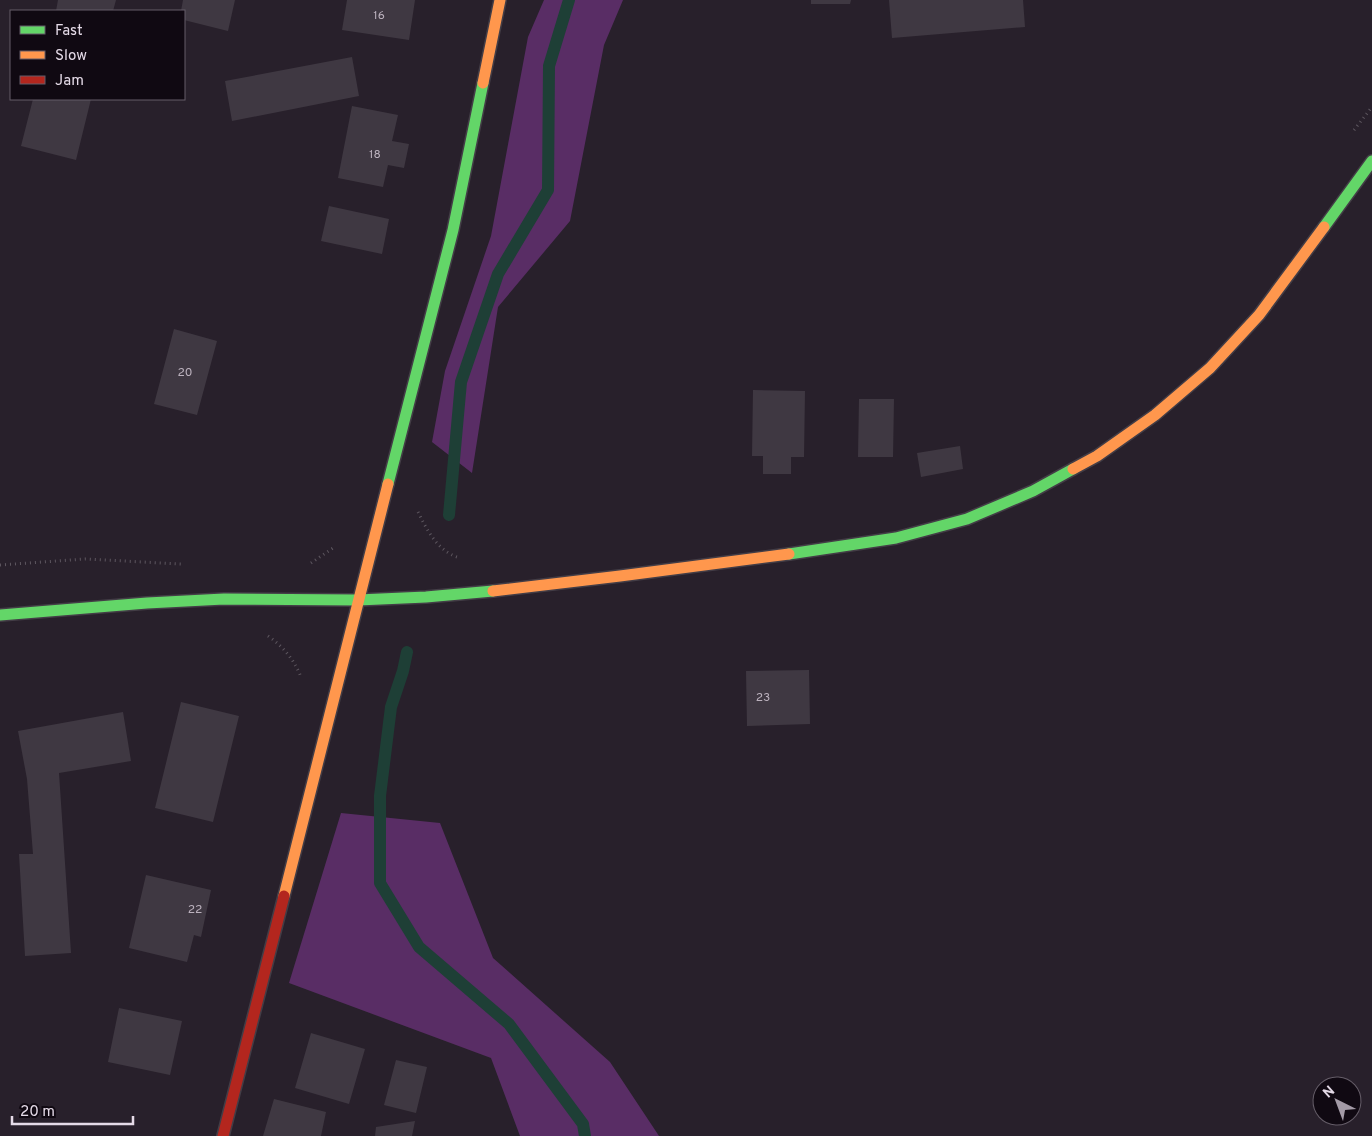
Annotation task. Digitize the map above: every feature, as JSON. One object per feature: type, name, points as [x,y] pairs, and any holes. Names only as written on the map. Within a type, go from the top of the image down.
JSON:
[{"type":"street","points":[[223,1136],[453,230],[500,0]]},
{"type":"street","points":[[0,615],[224,599],[358,600],[426,597],[489,591],[826,550],[896,538],[958,521],[1033,491],[1097,456],[1155,415],[1210,368],[1258,315],[1372,160]]},
{"type":"path","points":[[1349,136],[1372,107]]},
{"type":"path","points":[[416,510],[432,537],[447,554],[464,559]]},
{"type":"path","points":[[302,565],[311,563],[332,550],[336,543]]},
{"type":"path","points":[[0,565],[85,559],[188,564]]},
{"type":"shaded area","points":[[544,0],[623,0],[604,45],[570,221],[498,307],[472,473],[432,442],[445,371],[491,236],[528,37]]},
{"type":"shaded area","points":[[341,813],[440,823],[493,958],[610,1062],[659,1136],[520,1136],[491,1058],[289,983]]},
{"type":"building","points":[[58,0],[116,0],[113,10],[56,10]]},
{"type":"building","points":[[183,0],[235,0],[228,31],[185,20],[185,10],[181,10]]},
{"type":"building","points":[[347,0],[415,0],[409,40],[342,30]]},
{"type":"building","points":[[811,0],[851,0],[850,4],[811,4]]},
{"type":"building","points":[[889,0],[1023,0],[1025,27],[892,38]]},
{"type":"building","points":[[352,57],[359,96],[232,121],[225,81]]},
{"type":"building","points":[[33,100],[91,100],[76,160],[21,146]]},
{"type":"building","points":[[352,106],[398,115],[392,141],[409,144],[404,168],[388,165],[383,187],[338,178]]},
{"type":"building","points":[[329,206],[389,219],[382,254],[321,241]]},
{"type":"building","points":[[174,329],[217,341],[197,415],[154,404]]},
{"type":"building","points":[[753,390],[805,391],[804,457],[791,457],[791,474],[763,474],[763,456],[752,456]]},
{"type":"building","points":[[859,399],[894,399],[893,457],[858,457]]},
{"type":"building","points":[[960,446],[963,469],[921,477],[917,453]]},
{"type":"building","points":[[809,670],[810,724],[747,726],[746,671]]},
{"type":"building","points":[[181,702],[239,716],[213,822],[155,808]]},
{"type":"building","points":[[123,712],[131,761],[59,773],[71,953],[25,956],[19,854],[33,854],[27,779],[18,731]]},
{"type":"building","points":[[146,875],[211,890],[201,937],[194,935],[187,962],[129,948]]},
{"type":"building","points":[[119,1008],[182,1021],[170,1075],[108,1062]]},
{"type":"building","points":[[311,1033],[365,1049],[349,1104],[295,1088]]},
{"type":"building","points":[[396,1060],[427,1067],[416,1113],[384,1105]]},
{"type":"building","points":[[274,1099],[326,1112],[321,1136],[263,1136]]},
{"type":"building","points":[[415,1121],[412,1136],[375,1136],[376,1127]]},
{"type":"waterway","points":[[449,515],[461,382],[498,274],[548,190],[549,66],[569,0]]},
{"type":"waterway","points":[[407,652],[391,707],[380,796],[380,883],[419,947],[509,1024],[583,1124],[585,1136]]},
{"type":"traffic: fast","points":[[388,484],[453,230],[483,83]]},
{"type":"traffic: fast","points":[[1324,227],[1372,161]]},
{"type":"traffic: fast","points":[[789,554],[896,538],[967,519],[1033,491],[1073,469]]},
{"type":"traffic: fast","points":[[0,615],[224,599],[358,600],[426,597],[493,591]]},
{"type":"traffic: slow","points":[[483,83],[500,0]]},
{"type":"traffic: slow","points":[[1073,469],[1097,456],[1155,415],[1210,368],[1259,315],[1324,227]]},
{"type":"traffic: slow","points":[[284,896],[388,484]]},
{"type":"traffic: slow","points":[[493,591],[789,554]]},
{"type":"traffic: jam","points":[[223,1136],[284,896]]}]
